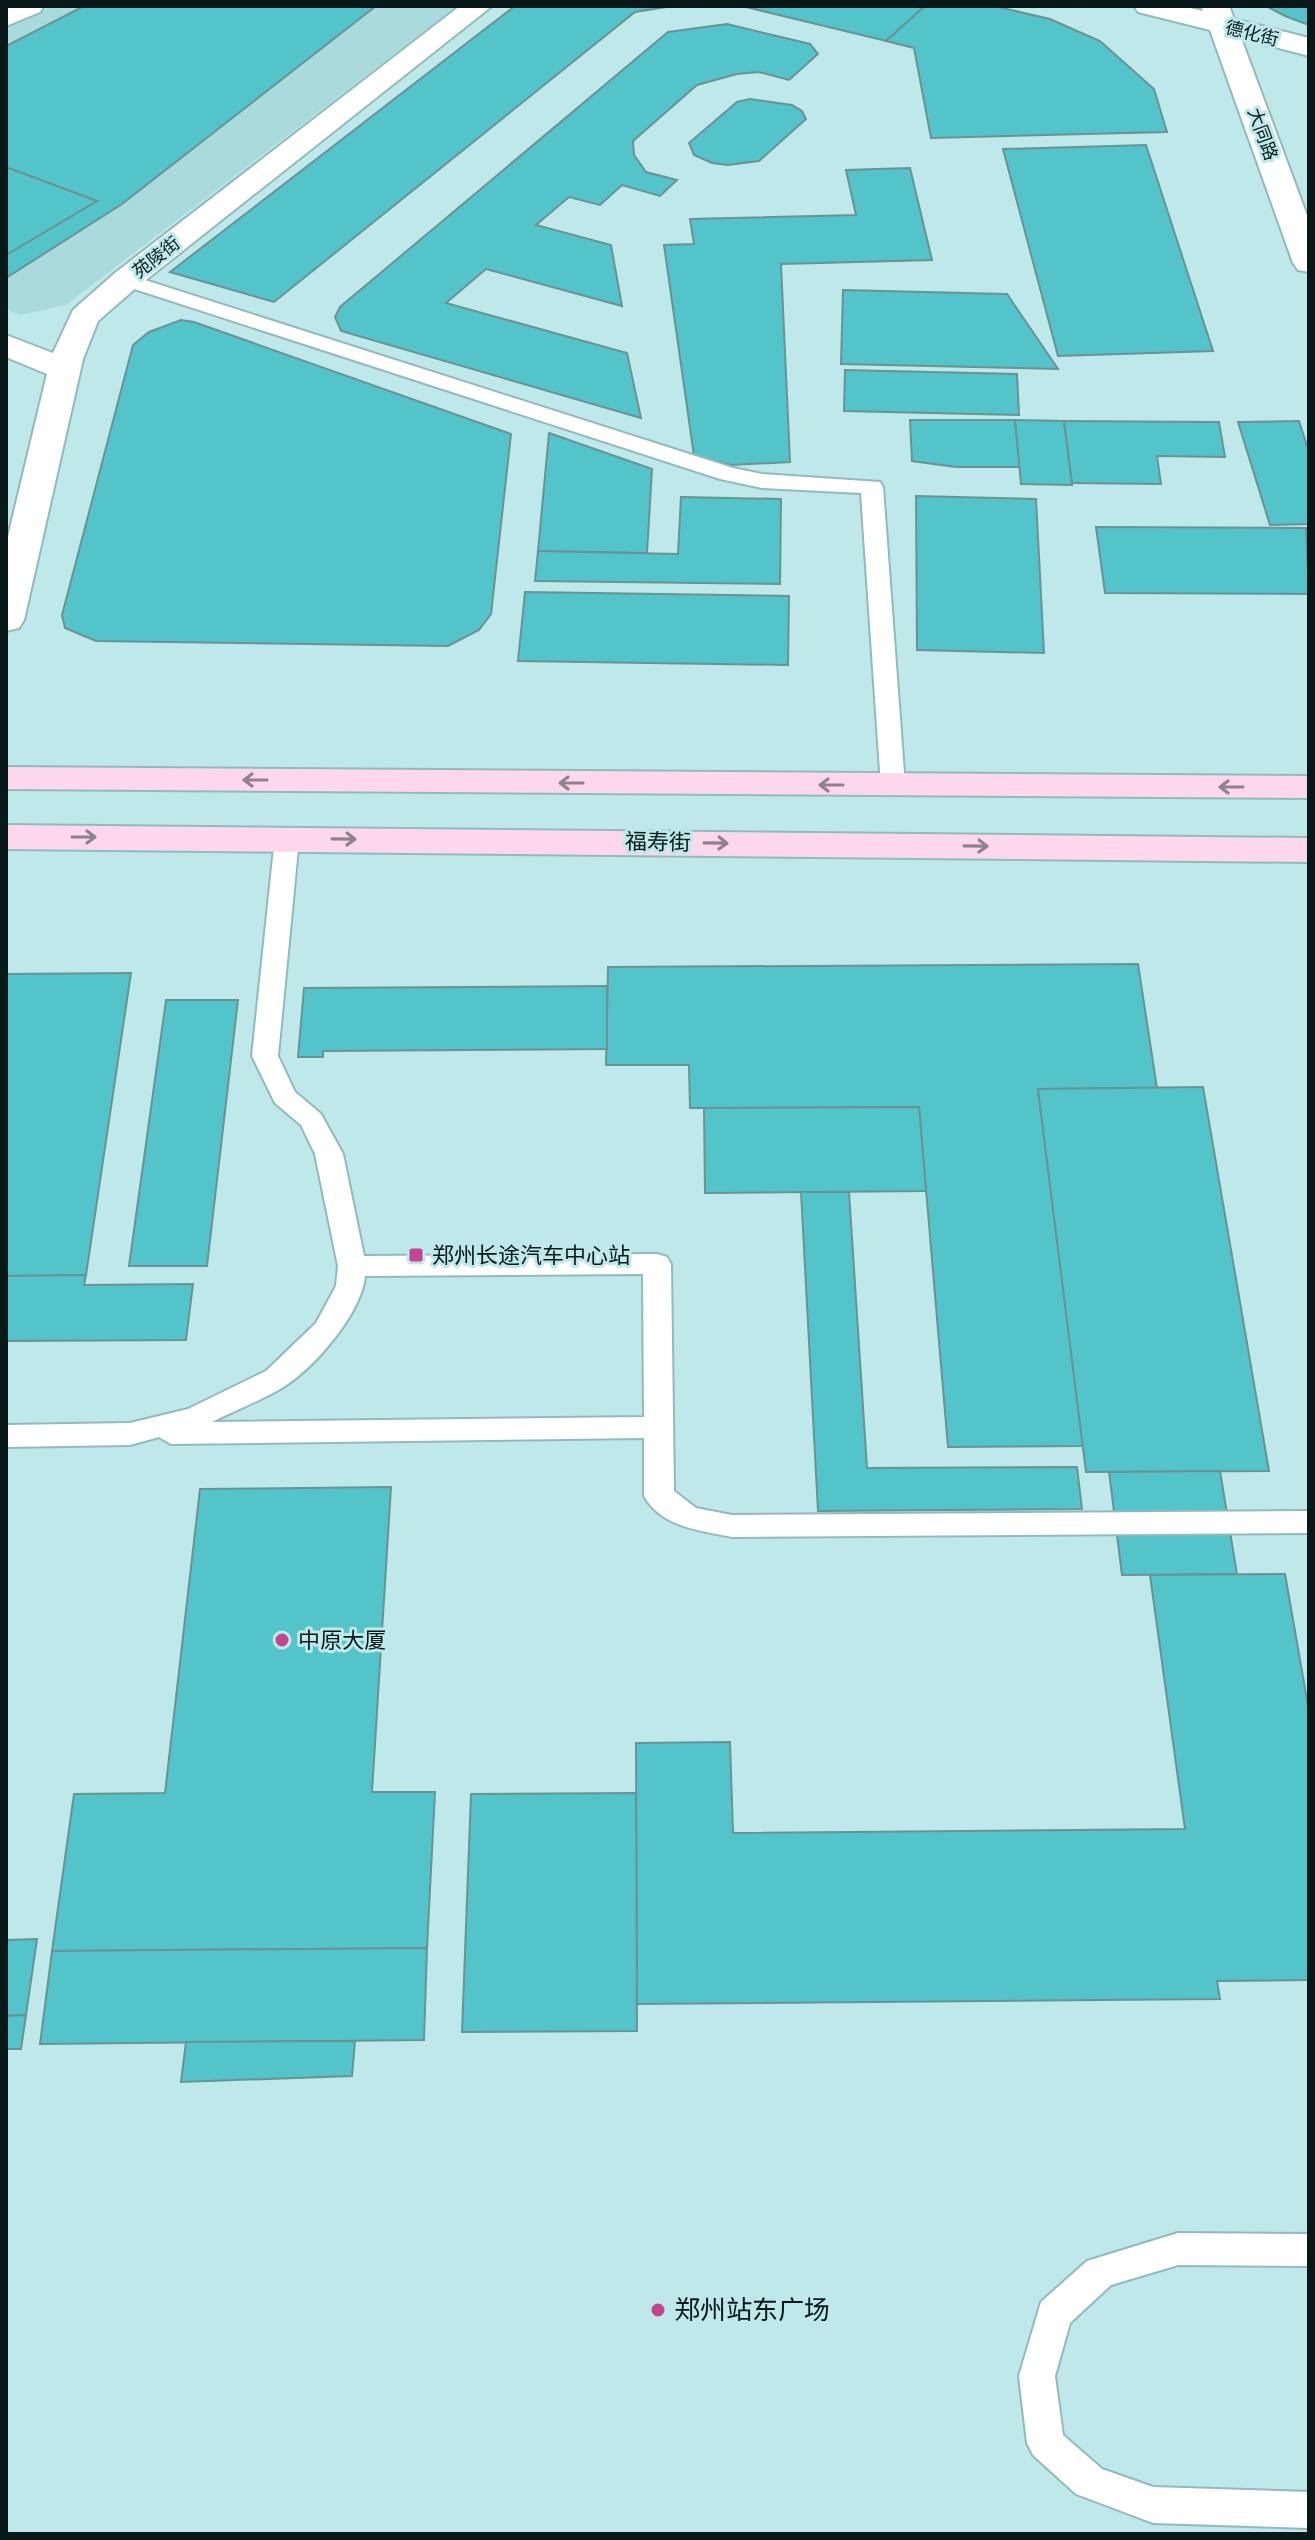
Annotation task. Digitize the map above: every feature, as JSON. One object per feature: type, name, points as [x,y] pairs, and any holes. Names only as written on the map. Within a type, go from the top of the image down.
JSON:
[{"type":"main road","points":[[6,778],[1309,787]]},
{"type":"main road","name":"福寿街","points":[[6,837],[1309,850]]},
{"type":"street","points":[[6,17],[30,6]]},
{"type":"street","name":"苑陵街","points":[[6,620],[65,370],[84,317],[126,280],[478,6]]},
{"type":"street","name":"德化街","points":[[1148,6],[1219,16],[1309,47]]},
{"type":"street","name":"大同路","points":[[1219,16],[1309,263]]},
{"type":"street","points":[[6,345],[65,370]]},
{"type":"lane","points":[[126,280],[728,474],[762,481],[872,487],[893,786]]},
{"type":"lane","points":[[130,1434],[196,1417],[276,1378],[327,1329],[350,1286],[352,1266],[329,1154],[312,1120],[284,1097],[265,1056],[287,838]]},
{"type":"lane","points":[[352,1266],[657,1264],[659,1496],[688,1517],[732,1526],[1309,1522]]},
{"type":"lane","points":[[6,1436],[658,1427]]},
{"type":"lane","points":[[1309,2250],[1178,2249],[1100,2272],[1054,2314],[1037,2376],[1046,2443],[1089,2482],[1153,2505],[1309,2510]]},
{"type":"shaded area","points":[[52,6],[457,6],[66,305],[20,315],[6,309],[6,28]]},
{"type":"building","points":[[84,6],[376,6],[122,204],[6,278],[6,46]]},
{"type":"building","points":[[515,6],[673,6],[635,12],[274,302],[170,272]]},
{"type":"building","points":[[742,6],[925,6],[886,41]]},
{"type":"building","points":[[925,6],[994,6],[1050,19],[1100,41],[1154,89],[1167,132],[931,138],[914,48],[886,41]]},
{"type":"building","points":[[1266,6],[1309,6],[1309,25],[1285,16]]},
{"type":"building","points":[[727,24],[810,44],[818,54],[789,80],[759,72],[737,74],[697,85],[633,141],[634,155],[646,172],[677,180],[660,196],[622,185],[600,205],[569,197],[536,225],[611,245],[622,306],[486,269],[446,303],[627,353],[641,418],[341,331],[335,317],[340,307],[668,32]]},
{"type":"building","points":[[750,99],[792,105],[802,111],[806,119],[759,161],[728,165],[712,163],[694,155],[689,143],[737,102]]},
{"type":"building","points":[[1146,145],[1213,351],[1058,356],[1003,149]]},
{"type":"building","points":[[6,167],[97,201],[6,255]]},
{"type":"building","points":[[910,168],[932,260],[781,264],[790,462],[731,465],[694,456],[664,245],[694,244],[690,219],[856,215],[846,170]]},
{"type":"building","points":[[843,290],[1007,294],[1058,369],[841,364]]},
{"type":"building","points":[[181,320],[511,434],[491,614],[479,630],[448,646],[96,641],[65,628],[62,615],[133,345],[149,332]]},
{"type":"building","points":[[845,370],[1017,374],[1019,415],[844,411]]},
{"type":"building","points":[[910,420],[1015,420],[1020,467],[956,467],[912,461]]},
{"type":"building","points":[[1015,420],[1064,421],[1072,485],[1021,484]]},
{"type":"building","points":[[1064,421],[1219,422],[1225,457],[1157,456],[1161,484],[1072,483]]},
{"type":"building","points":[[1299,421],[1309,452],[1309,524],[1270,525],[1238,422]]},
{"type":"building","points":[[549,433],[652,469],[647,553],[538,551]]},
{"type":"building","points":[[916,496],[1036,499],[1044,653],[917,650]]},
{"type":"building","points":[[681,497],[781,499],[780,584],[535,581],[538,551],[678,554]]},
{"type":"building","points":[[1096,527],[1306,528],[1309,594],[1105,593]]},
{"type":"building","points":[[525,592],[789,596],[788,665],[518,661]]},
{"type":"building","points":[[1138,964],[1157,1088],[1038,1089],[1083,1446],[948,1447],[919,1107],[690,1108],[689,1065],[606,1065],[608,967]]},
{"type":"building","points":[[131,973],[86,1275],[6,1276],[6,974]]},
{"type":"building","points":[[607,986],[607,1049],[323,1051],[323,1057],[298,1057],[304,988]]},
{"type":"building","points":[[166,1000],[238,1000],[207,1266],[129,1266]]},
{"type":"building","points":[[1203,1087],[1269,1471],[1086,1472],[1038,1089]]},
{"type":"building","points":[[919,1107],[926,1191],[705,1193],[704,1108]]},
{"type":"building","points":[[801,1192],[849,1192],[867,1468],[1077,1467],[1082,1509],[818,1511]]},
{"type":"building","points":[[86,1275],[84,1285],[193,1284],[186,1340],[6,1341],[6,1276]]},
{"type":"building","points":[[1220,1471],[1237,1574],[1122,1575],[1109,1472]]},
{"type":"building","name":"中原大厦","points":[[391,1487],[372,1792],[435,1792],[427,1948],[52,1951],[74,1794],[165,1793],[200,1489]]},
{"type":"building","points":[[1285,1574],[1309,1711],[1309,1980],[1217,1981],[1220,1999],[637,2004],[636,1743],[730,1742],[733,1833],[1185,1829],[1150,1575]]},
{"type":"building","points":[[636,1793],[637,2031],[462,2032],[471,1794]]},
{"type":"building","points":[[37,1939],[26,2015],[6,2016],[6,1940]]},
{"type":"building","points":[[427,1948],[424,2040],[40,2044],[52,1951]]},
{"type":"building","points":[[26,2015],[21,2049],[6,2049],[6,2016]]},
{"type":"building","points":[[355,2041],[352,2076],[181,2082],[186,2042]]},
{"type":"place","name":"郑州长途汽车中心站","points":[[416,1255]]},
{"type":"place","name":"中原大厦","points":[[282,1640]]},
{"type":"place","name":"郑州站东广场","points":[[658,2310]]}]
